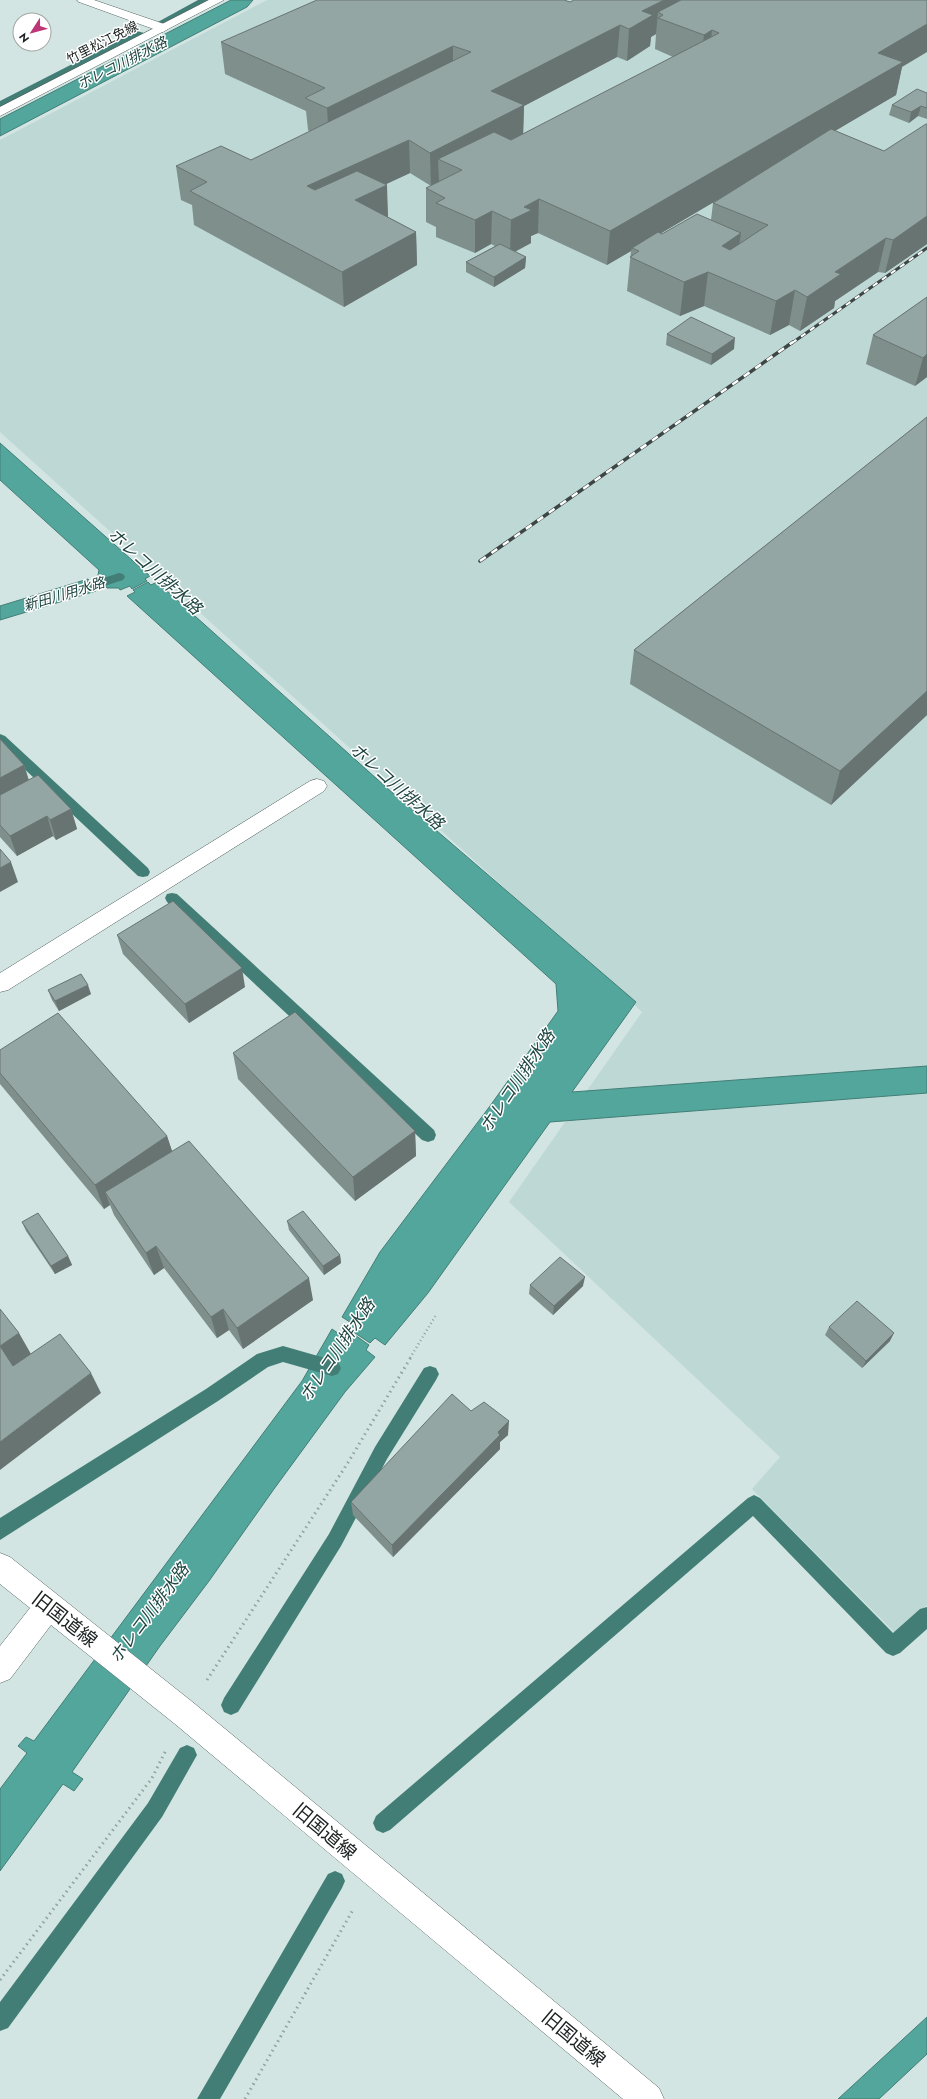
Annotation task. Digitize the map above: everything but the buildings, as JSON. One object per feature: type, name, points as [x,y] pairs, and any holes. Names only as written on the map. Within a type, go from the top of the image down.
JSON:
[{"type":"street","points":[[83,0],[163,28]]},
{"type":"street","name":"竹里松江免線","points":[[0,112],[218,0]]},
{"type":"street","points":[[0,984],[317,786]]},
{"type":"street","name":"旧国道線","points":[[0,1567],[48,1607],[175,1706],[648,2099]]},
{"type":"street","points":[[0,1669],[48,1607]]},
{"type":"path","points":[[0,1980],[152,1778],[175,1706],[349,1461],[436,1315]]},
{"type":"path","points":[[245,2099],[375,1872]]},
{"type":"shaded area","points":[[267,0],[927,0],[927,1605],[896,1634],[752,1489],[780,1457],[509,1202],[642,1012],[0,432],[0,140]]},
{"type":"water","name":"ホレコ川排水路","points":[[231,0],[253,0],[247,7],[0,136],[0,119]]},
{"type":"water","points":[[0,443],[150,576],[145,579],[147,581],[132,589],[130,586],[120,590],[119,588],[107,588],[104,584],[101,584],[99,581],[101,580],[98,575],[99,570],[0,480]]},
{"type":"water","points":[[88,579],[96,591],[0,620],[0,606]]},
{"type":"water","name":"ホレコ川排水路","points":[[148,582],[151,585],[157,582],[387,788],[636,1002],[572,1092],[927,1066],[927,1093],[550,1122],[428,1293],[385,1345],[375,1338],[370,1343],[349,1329],[353,1324],[342,1317],[380,1252],[490,1106],[558,1011],[556,984],[127,596],[135,592],[133,590]]},
{"type":"water","name":"ホレコ川排水路","points":[[332,1329],[342,1336],[348,1330],[369,1345],[366,1350],[375,1357],[345,1392],[274,1489],[209,1581],[160,1646],[72,1772],[83,1779],[74,1791],[63,1784],[0,1871],[0,1789],[27,1753],[18,1746],[26,1737],[34,1741],[302,1381]]},
{"type":"water","points":[[927,2017],[927,2054],[879,2099],[838,2099]]},
{"type":"waterway","points":[[160,23],[204,0]]},
{"type":"waterway","points":[[0,104],[140,33]]},
{"type":"waterway","name":"新田川用水路","points":[[74,592],[119,577]]},
{"type":"waterway","points":[[0,739],[143,872]]},
{"type":"waterway","points":[[172,898],[428,1135]]},
{"type":"waterway","name":"ホレコ川排水路","points":[[0,1531],[6,1525],[212,1395],[263,1360],[283,1354],[332,1368]]},
{"type":"waterway","points":[[231,1705],[335,1540],[381,1453],[430,1374]]},
{"type":"waterway","points":[[383,1823],[754,1504],[893,1646],[927,1616]]},
{"type":"waterway","points":[[0,2020],[155,1810],[187,1755]]},
{"type":"waterway","points":[[208,2099],[335,1881]]},
{"type":"railway","points":[[792,343],[927,248]]},
{"type":"railway","points":[[480,561],[793,342]]}]
